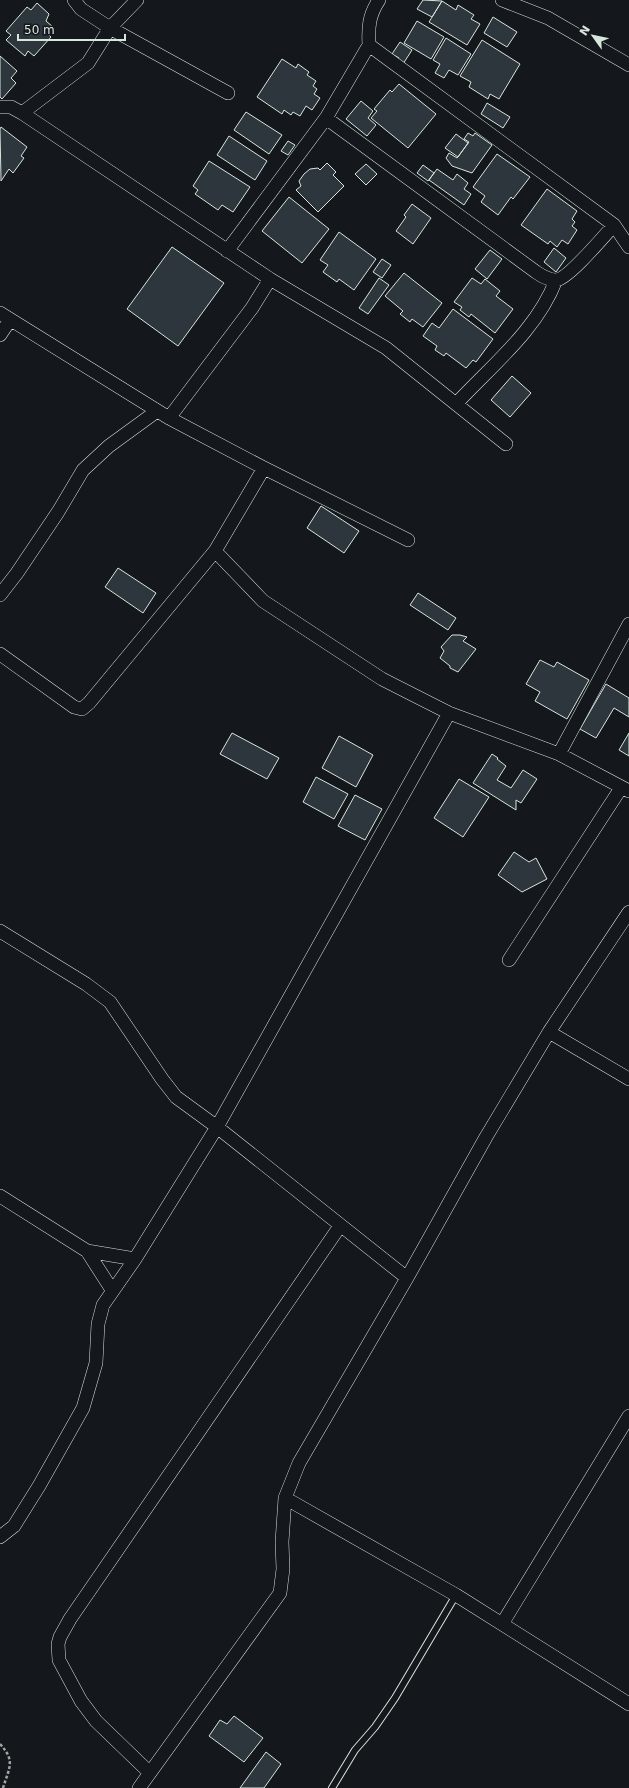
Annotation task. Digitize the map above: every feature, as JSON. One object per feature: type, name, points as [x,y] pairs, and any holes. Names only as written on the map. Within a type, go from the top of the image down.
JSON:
[{"type":"street","points":[[74,0],[81,9],[110,28],[228,93]]},
{"type":"street","points":[[22,113],[88,63],[110,28],[137,0]]},
{"type":"street","points":[[227,251],[326,118],[369,45],[368,28],[379,0]]},
{"type":"street","points":[[502,0],[548,18],[629,65]]},
{"type":"street","points":[[369,45],[614,225],[629,247]]},
{"type":"street","points":[[0,107],[11,107],[22,113],[270,279],[386,348],[506,444]]},
{"type":"street","points":[[326,118],[536,272],[542,276],[556,280]]},
{"type":"street","points":[[456,404],[502,357],[538,316],[550,296],[556,280],[575,267],[614,225]]},
{"type":"street","points":[[169,418],[252,308],[270,279]]},
{"type":"street","points":[[0,335],[5,317],[169,418],[264,468],[408,540]]},
{"type":"street","points":[[0,595],[58,512],[83,470],[110,446],[157,411]]},
{"type":"street","points":[[0,654],[74,707],[82,709],[89,703],[215,551],[264,468]]},
{"type":"street","points":[[215,551],[263,601],[382,679],[449,713],[559,754],[625,790],[509,960]]},
{"type":"street","points":[[559,754],[629,624]]},
{"type":"street","points":[[0,1537],[14,1526],[84,1408],[96,1363],[98,1324],[103,1304],[135,1259],[217,1127],[449,713]]},
{"type":"street","points":[[139,1788],[280,1593],[283,1570],[282,1542],[286,1498],[299,1463],[407,1278],[486,1137],[549,1032],[629,912]]},
{"type":"street","points":[[0,931],[86,984],[110,1002],[162,1079],[176,1097],[217,1127],[407,1278]]},
{"type":"street","points":[[549,1032],[629,1079]]},
{"type":"street","points":[[0,1196],[87,1251],[135,1259]]},
{"type":"street","points":[[150,1773],[96,1721],[81,1701],[59,1660],[57,1652],[60,1636],[340,1226]]},
{"type":"street","points":[[87,1251],[112,1290]]},
{"type":"street","points":[[502,1624],[629,1416]]},
{"type":"street","points":[[286,1498],[456,1595],[629,1704]]},
{"type":"lane","points":[[332,1788],[355,1750],[375,1727],[396,1698],[456,1595]]},
{"type":"path","points":[[0,1744],[8,1753],[11,1762],[3,1788]]},
{"type":"building","points":[[423,0],[442,1],[432,17],[417,9]]},
{"type":"building","points":[[442,1],[456,10],[458,5],[474,15],[471,19],[480,24],[467,45],[429,22]]},
{"type":"building","points":[[37,3],[49,14],[46,21],[53,27],[47,33],[51,37],[34,56],[28,51],[25,56],[6,40],[11,35],[6,31],[27,7],[31,10]]},
{"type":"building","points":[[493,17],[517,32],[507,47],[484,33]]},
{"type":"building","points":[[417,21],[444,37],[431,59],[404,43]]},
{"type":"building","points":[[446,38],[471,54],[458,75],[449,70],[444,78],[435,73],[440,64],[433,60]]},
{"type":"building","points":[[482,40],[520,64],[499,99],[490,94],[488,99],[469,87],[471,82],[460,76]]},
{"type":"building","points":[[400,42],[412,50],[403,64],[397,61],[399,58],[392,54]]},
{"type":"building","points":[[0,56],[17,71],[11,78],[16,83],[2,99],[0,97]]},
{"type":"building","points":[[282,59],[296,68],[298,64],[309,72],[307,75],[316,81],[313,86],[317,89],[314,94],[320,98],[312,110],[306,106],[300,116],[293,112],[291,115],[284,110],[282,114],[257,97]]},
{"type":"building","points":[[399,84],[436,114],[408,148],[371,118],[377,111],[374,109],[390,90],[392,92]]},
{"type":"building","points":[[361,101],[373,111],[368,118],[376,125],[367,136],[346,119]]},
{"type":"building","points":[[487,103],[510,117],[503,128],[481,114]]},
{"type":"building","points":[[246,112],[282,135],[269,154],[234,130]]},
{"type":"building","points":[[1,127],[27,147],[21,156],[24,158],[13,173],[9,169],[1,181],[0,129]]},
{"type":"building","points":[[468,133],[473,136],[475,133],[492,145],[472,173],[452,166],[446,158],[449,153],[457,158],[469,142],[464,139]]},
{"type":"building","points":[[456,134],[468,143],[458,157],[445,148]]},
{"type":"building","points":[[229,136],[267,161],[255,180],[217,155]]},
{"type":"building","points":[[288,141],[295,145],[288,155],[281,151]]},
{"type":"building","points":[[497,154],[530,177],[513,199],[511,197],[498,215],[481,202],[485,196],[473,187]]},
{"type":"building","points":[[209,161],[250,187],[233,212],[222,205],[218,210],[195,194],[198,190],[193,186]]},
{"type":"building","points":[[327,163],[336,172],[333,175],[344,186],[318,212],[296,190],[301,186],[299,181],[304,174],[310,169],[318,168],[320,170]]},
{"type":"building","points":[[366,164],[377,174],[366,185],[355,174]]},
{"type":"building","points":[[423,165],[434,173],[428,181],[417,173]]},
{"type":"building","points":[[437,169],[453,180],[457,174],[468,183],[464,189],[471,194],[464,205],[429,180]]},
{"type":"building","points":[[547,189],[577,211],[572,219],[575,222],[572,226],[577,230],[568,244],[562,240],[557,247],[550,241],[548,244],[521,225]]},
{"type":"building","points":[[289,197],[329,229],[302,263],[262,231]]},
{"type":"building","points":[[412,204],[431,218],[413,244],[396,231],[406,217],[404,215]]},
{"type":"building","points":[[339,232],[376,259],[354,290],[339,279],[337,282],[323,272],[328,265],[320,260]]},
{"type":"building","points":[[172,247],[224,283],[178,346],[127,309]]},
{"type":"building","points":[[554,248],[566,258],[556,272],[544,262]]},
{"type":"building","points":[[490,250],[502,259],[487,279],[475,269]]},
{"type":"building","points":[[382,259],[391,265],[382,278],[373,272]]},
{"type":"building","points":[[404,273],[442,303],[423,327],[412,319],[410,322],[400,314],[403,311],[385,296]]},
{"type":"building","points":[[379,278],[389,285],[368,314],[359,308]]},
{"type":"building","points":[[472,278],[481,284],[485,279],[500,291],[496,296],[513,309],[495,333],[471,314],[469,317],[460,310],[462,307],[454,302]]},
{"type":"building","points":[[453,309],[493,339],[476,362],[473,360],[466,368],[446,353],[444,356],[435,350],[437,346],[423,336],[432,323],[439,328]]},
{"type":"building","points":[[512,376],[531,393],[510,417],[491,400]]},
{"type":"building","points":[[321,506],[359,531],[344,553],[307,528]]},
{"type":"building","points":[[118,568],[156,593],[143,613],[105,587]]},
{"type":"building","points":[[418,593],[456,618],[448,630],[410,605]]},
{"type":"building","points":[[452,635],[467,637],[463,641],[476,649],[458,672],[450,668],[450,666],[440,658],[444,651],[441,647]]},
{"type":"building","points":[[540,660],[554,667],[557,662],[589,680],[567,719],[535,701],[540,692],[526,684]]},
{"type":"building","points":[[606,684],[629,698],[629,717],[614,708],[596,738],[580,729]]},
{"type":"building","points":[[232,733],[279,758],[267,779],[220,754]]},
{"type":"building","points":[[629,733],[629,756],[619,750]]},
{"type":"building","points":[[339,736],[373,755],[356,787],[322,768]]},
{"type":"building","points":[[492,754],[506,766],[497,780],[511,788],[523,770],[537,779],[521,803],[516,800],[516,810],[473,783]]},
{"type":"building","points":[[316,777],[348,794],[334,819],[303,802]]},
{"type":"building","points":[[459,779],[489,797],[463,837],[434,818]]},
{"type":"building","points":[[355,795],[382,809],[365,840],[338,826]]},
{"type":"building","points":[[514,852],[529,862],[536,858],[547,879],[522,892],[498,875]]},
{"type":"building","points":[[234,1716],[263,1738],[244,1762],[209,1736],[220,1720],[227,1724]]},
{"type":"building","points":[[266,1752],[281,1764],[264,1788],[240,1788]]}]
